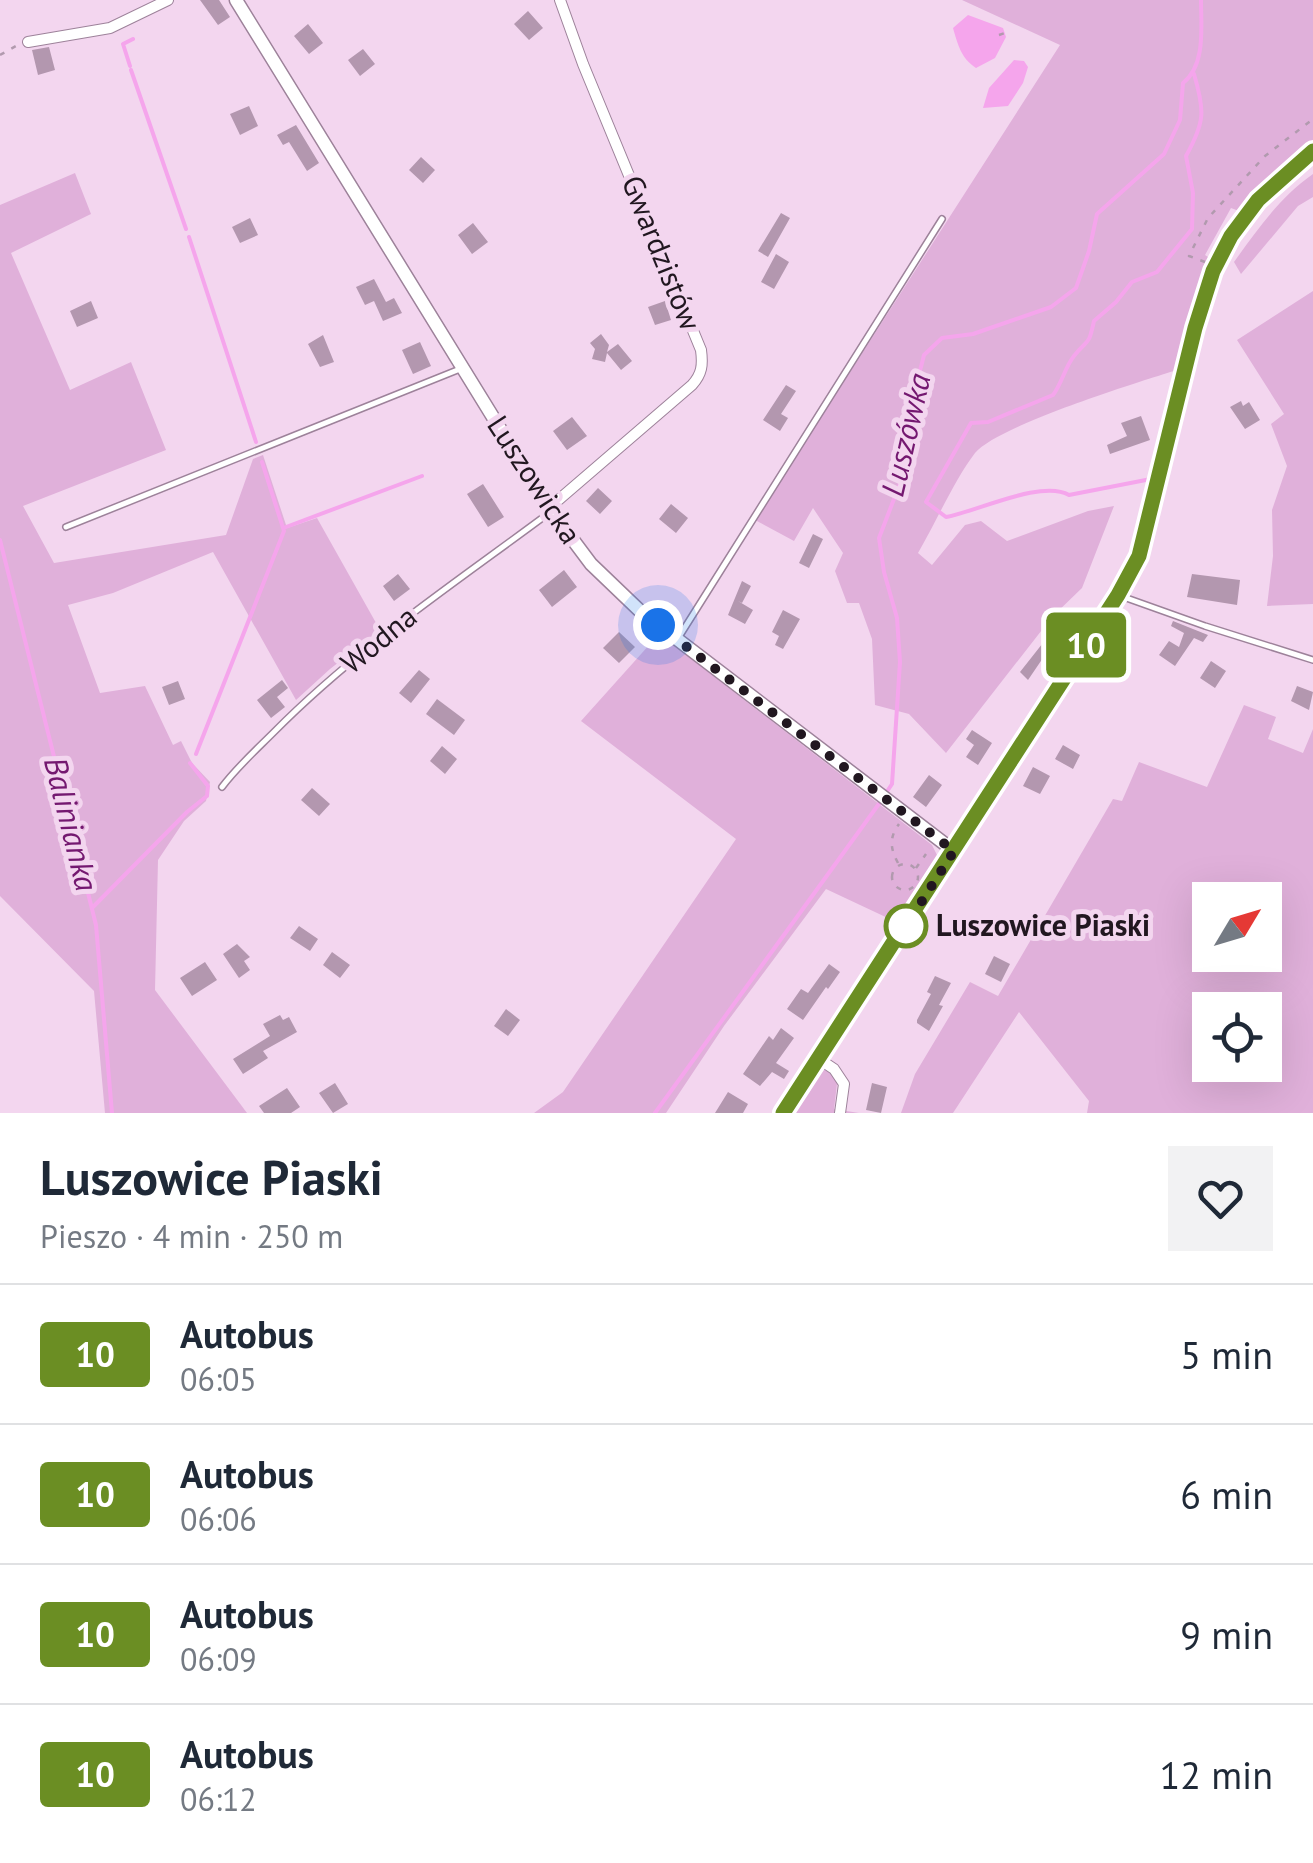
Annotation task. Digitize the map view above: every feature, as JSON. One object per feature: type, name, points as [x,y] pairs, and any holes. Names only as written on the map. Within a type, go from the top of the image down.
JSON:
[{"type":"street","points":[[28,42],[110,28],[168,0]]},
{"type":"street","name":"Luszowicka","points":[[236,0],[550,509],[592,564],[639,610],[954,851]]},
{"type":"street","name":"Gwardzistów","points":[[550,509],[692,385],[700,377],[703,360],[560,0]]},
{"type":"street","points":[[784,1113],[1118,595],[1139,556],[1195,328],[1216,266],[1231,236],[1258,200],[1313,151]]},
{"type":"street","points":[[818,1059],[834,1070],[844,1084],[840,1113]]},
{"type":"lane","points":[[677,640],[942,219]]},
{"type":"lane","points":[[66,527],[462,368]]},
{"type":"lane","name":"Wodna","points":[[222,788],[338,672],[550,509]]},
{"type":"lane","points":[[1118,595],[1313,660]]},
{"type":"path","points":[[999,36],[1005,33]]},
{"type":"path","points":[[0,55],[28,42]]},
{"type":"path","points":[[1216,266],[1189,256],[1208,218],[1265,156],[1313,118]]},
{"type":"path","points":[[900,865],[892,850],[892,838],[906,816]]},
{"type":"path","points":[[915,869],[926,854]]},
{"type":"path","points":[[909,864],[918,877],[915,885],[904,890],[892,878],[900,865],[909,864]]},
{"type":"shaded area","points":[[962,0],[1313,0],[1313,143],[1271,176],[1239,211],[1231,208],[1205,255],[1211,259],[1180,369],[1071,405],[1011,430],[975,453],[960,476],[918,553],[932,565],[965,525],[981,521],[1007,541],[1088,511],[1114,506],[1082,588],[1052,617],[946,753],[909,714],[875,705],[872,639],[859,603],[847,603],[835,571],[843,553],[813,508],[794,541],[755,520],[1060,45]]},
{"type":"shaded area","points":[[968,15],[1003,28],[1006,37],[995,58],[976,68],[963,55],[953,28]]},
{"type":"shaded area","points":[[1014,60],[1024,61],[1028,67],[1023,83],[1008,106],[983,108],[989,88]]},
{"type":"shaded area","points":[[75,173],[91,214],[11,253],[70,390],[131,362],[166,450],[23,506],[54,563],[226,535],[253,459],[263,455],[287,528],[317,518],[380,630],[296,700],[213,552],[113,593],[68,605],[100,693],[145,686],[173,745],[181,741],[192,763],[210,782],[206,801],[184,821],[158,860],[155,990],[247,1113],[105,1113],[94,991],[0,896],[0,205]]},
{"type":"shaded area","points":[[1313,174],[1313,197],[1298,206],[1241,274],[1234,262],[1260,226]]},
{"type":"shaded area","points":[[1313,291],[1313,604],[1267,606],[1273,556],[1272,510],[1287,466],[1271,424],[1284,414],[1237,340]]},
{"type":"shaded area","points":[[659,634],[932,845],[939,859],[904,911],[892,920],[826,889],[724,1026],[666,1113],[534,1113],[563,1092],[736,839],[581,721]]},
{"type":"shaded area","points":[[1244,705],[1276,717],[1268,739],[1303,753],[1313,729],[1313,1113],[1087,1113],[1089,1101],[1019,1012],[953,1113],[901,1113],[915,1074],[970,982],[998,996],[1113,799],[1122,801],[1139,762],[1207,787]]},
{"type":"shaded area","points":[[822,1069],[834,1074],[837,1084],[834,1109],[859,1113],[794,1113]]},
{"type":"building","points":[[200,0],[219,0],[230,17],[218,25]]},
{"type":"building","points":[[528,11],[543,28],[529,40],[514,24]]},
{"type":"building","points":[[308,24],[323,43],[309,54],[294,36]]},
{"type":"building","points":[[49,47],[55,70],[38,75],[32,50]]},
{"type":"building","points":[[363,49],[375,64],[360,76],[348,60]]},
{"type":"building","points":[[249,106],[258,126],[240,135],[230,114]]},
{"type":"building","points":[[296,125],[319,163],[307,171],[289,142],[283,145],[277,135]]},
{"type":"building","points":[[421,157],[435,170],[423,183],[409,170]]},
{"type":"building","points":[[781,213],[790,218],[768,257],[758,251]]},
{"type":"building","points":[[250,218],[258,235],[240,243],[232,227]]},
{"type":"building","points":[[473,223],[488,242],[472,254],[458,235]]},
{"type":"building","points":[[776,254],[789,262],[774,289],[761,282]]},
{"type":"building","points":[[374,279],[386,302],[394,298],[402,313],[383,321],[374,301],[365,305],[356,287]]},
{"type":"building","points":[[91,301],[98,318],[77,327],[70,311]]},
{"type":"building","points":[[665,301],[671,320],[655,325],[648,307]]},
{"type":"building","points":[[601,334],[609,345],[607,352],[618,344],[632,361],[621,370],[607,353],[605,362],[592,359],[595,349],[590,343]]},
{"type":"building","points":[[323,335],[334,362],[320,367],[308,344]]},
{"type":"building","points":[[420,342],[431,366],[413,374],[402,350]]},
{"type":"building","points":[[786,385],[796,391],[781,414],[788,418],[780,431],[763,420]]},
{"type":"building","points":[[1241,401],[1243,406],[1249,402],[1260,420],[1245,429],[1230,407]]},
{"type":"building","points":[[1141,416],[1150,440],[1110,454],[1107,445],[1127,436],[1121,423]]},
{"type":"building","points":[[572,417],[587,436],[567,450],[553,431]]},
{"type":"building","points":[[483,484],[504,517],[488,527],[467,494]]},
{"type":"building","points":[[598,488],[612,501],[600,514],[586,501]]},
{"type":"building","points":[[671,504],[688,518],[676,533],[659,519]]},
{"type":"building","points":[[813,534],[823,539],[809,568],[799,563]]},
{"type":"building","points":[[564,570],[577,587],[552,607],[539,590]]},
{"type":"building","points":[[398,574],[410,589],[394,601],[383,586]]},
{"type":"building","points":[[1192,574],[1240,580],[1237,605],[1187,597]]},
{"type":"building","points":[[742,581],[751,586],[742,603],[738,601],[753,610],[745,624],[728,615]]},
{"type":"building","points":[[783,610],[800,619],[783,649],[775,645],[779,636],[772,632]]},
{"type":"building","points":[[1173,621],[1208,635],[1203,642],[1194,638],[1175,666],[1159,655],[1169,641],[1179,647],[1184,633],[1171,626]]},
{"type":"building","points":[[619,632],[635,647],[619,663],[603,648]]},
{"type":"building","points":[[1050,634],[1060,645],[1049,658],[1045,655],[1028,680],[1020,672]]},
{"type":"building","points":[[1211,661],[1226,671],[1215,688],[1200,678]]},
{"type":"building","points":[[419,670],[430,679],[411,703],[399,693]]},
{"type":"building","points":[[282,680],[288,688],[277,697],[285,707],[271,718],[257,700]]},
{"type":"building","points":[[178,681],[185,699],[169,705],[162,687]]},
{"type":"building","points":[[1297,686],[1313,692],[1309,710],[1291,701]]},
{"type":"building","points":[[437,699],[465,720],[454,735],[426,714]]},
{"type":"building","points":[[972,730],[992,743],[978,765],[966,757],[974,745],[966,739]]},
{"type":"building","points":[[1063,745],[1080,755],[1073,769],[1055,759]]},
{"type":"building","points":[[442,746],[457,759],[445,774],[430,761]]},
{"type":"building","points":[[1033,767],[1050,776],[1040,794],[1023,786]]},
{"type":"building","points":[[929,775],[942,785],[926,807],[913,797]]},
{"type":"building","points":[[312,788],[330,804],[319,816],[301,800]]},
{"type":"building","points":[[299,926],[318,939],[310,951],[290,938]]},
{"type":"building","points":[[237,944],[250,957],[244,961],[250,970],[239,978],[223,954]]},
{"type":"building","points":[[332,952],[350,965],[340,978],[323,965]]},
{"type":"building","points":[[994,956],[1010,964],[1001,982],[985,974]]},
{"type":"building","points":[[205,962],[217,980],[192,996],[180,978]]},
{"type":"building","points":[[829,964],[840,972],[803,1020],[787,1009],[801,989],[808,993]]},
{"type":"building","points":[[935,976],[951,983],[929,1031],[917,1020],[931,994],[927,992]]},
{"type":"building","points":[[506,1009],[520,1020],[508,1036],[494,1026]]},
{"type":"building","points":[[280,1015],[283,1020],[289,1017],[297,1032],[263,1051],[268,1058],[243,1074],[233,1059],[270,1036],[263,1024]]},
{"type":"building","points":[[781,1028],[794,1038],[776,1063],[789,1071],[784,1079],[772,1072],[760,1086],[743,1074],[769,1036],[773,1040]]},
{"type":"building","points":[[335,1083],[348,1104],[333,1113],[319,1093]]},
{"type":"building","points":[[872,1083],[887,1087],[881,1113],[866,1110]]},
{"type":"building","points":[[287,1088],[300,1107],[291,1113],[264,1113],[259,1106]]},
{"type":"building","points":[[728,1092],[748,1104],[743,1113],[715,1113]]},
{"type":"waterway","name":"Luszówka","points":[[886,793],[892,784],[900,662],[897,618],[879,538],[904,473],[901,446],[924,355],[942,338],[973,334],[1051,307],[1076,288],[1097,214],[1164,154],[1180,120],[1183,83],[1199,56],[1201,0]]},
{"type":"waterway","points":[[130,66],[123,44],[133,39]]},
{"type":"waterway","points":[[131,70],[186,229]]},
{"type":"waterway","points":[[1151,479],[1069,495],[1057,491],[1026,494],[946,517],[926,502],[971,423],[988,422],[1053,395],[1071,360],[1089,339],[1094,321],[1132,282],[1157,272],[1192,229],[1193,193],[1186,156],[1201,116],[1194,74]]},
{"type":"waterway","points":[[189,237],[256,442]]},
{"type":"waterway","points":[[196,754],[284,531],[262,462]]},
{"type":"waterway","points":[[286,527],[422,476]]},
{"type":"waterway","name":"Balinianka","points":[[0,540],[96,925],[112,1113]]},
{"type":"waterway","points":[[93,907],[207,796],[208,786],[190,763]]},
{"type":"waterway","name":"Luszówka","points":[[655,1113],[881,801]]},
{"type":"bus line","name":"10","points":[[783,1113],[1118,595],[1139,556],[1195,328],[1213,271],[1231,236],[1258,200],[1313,151]]},
{"type":"place","name":"Luszowice Piaski","points":[[906,926]]},
{"type":"route","points":[[658,625],[954,851],[906,926]]}]
